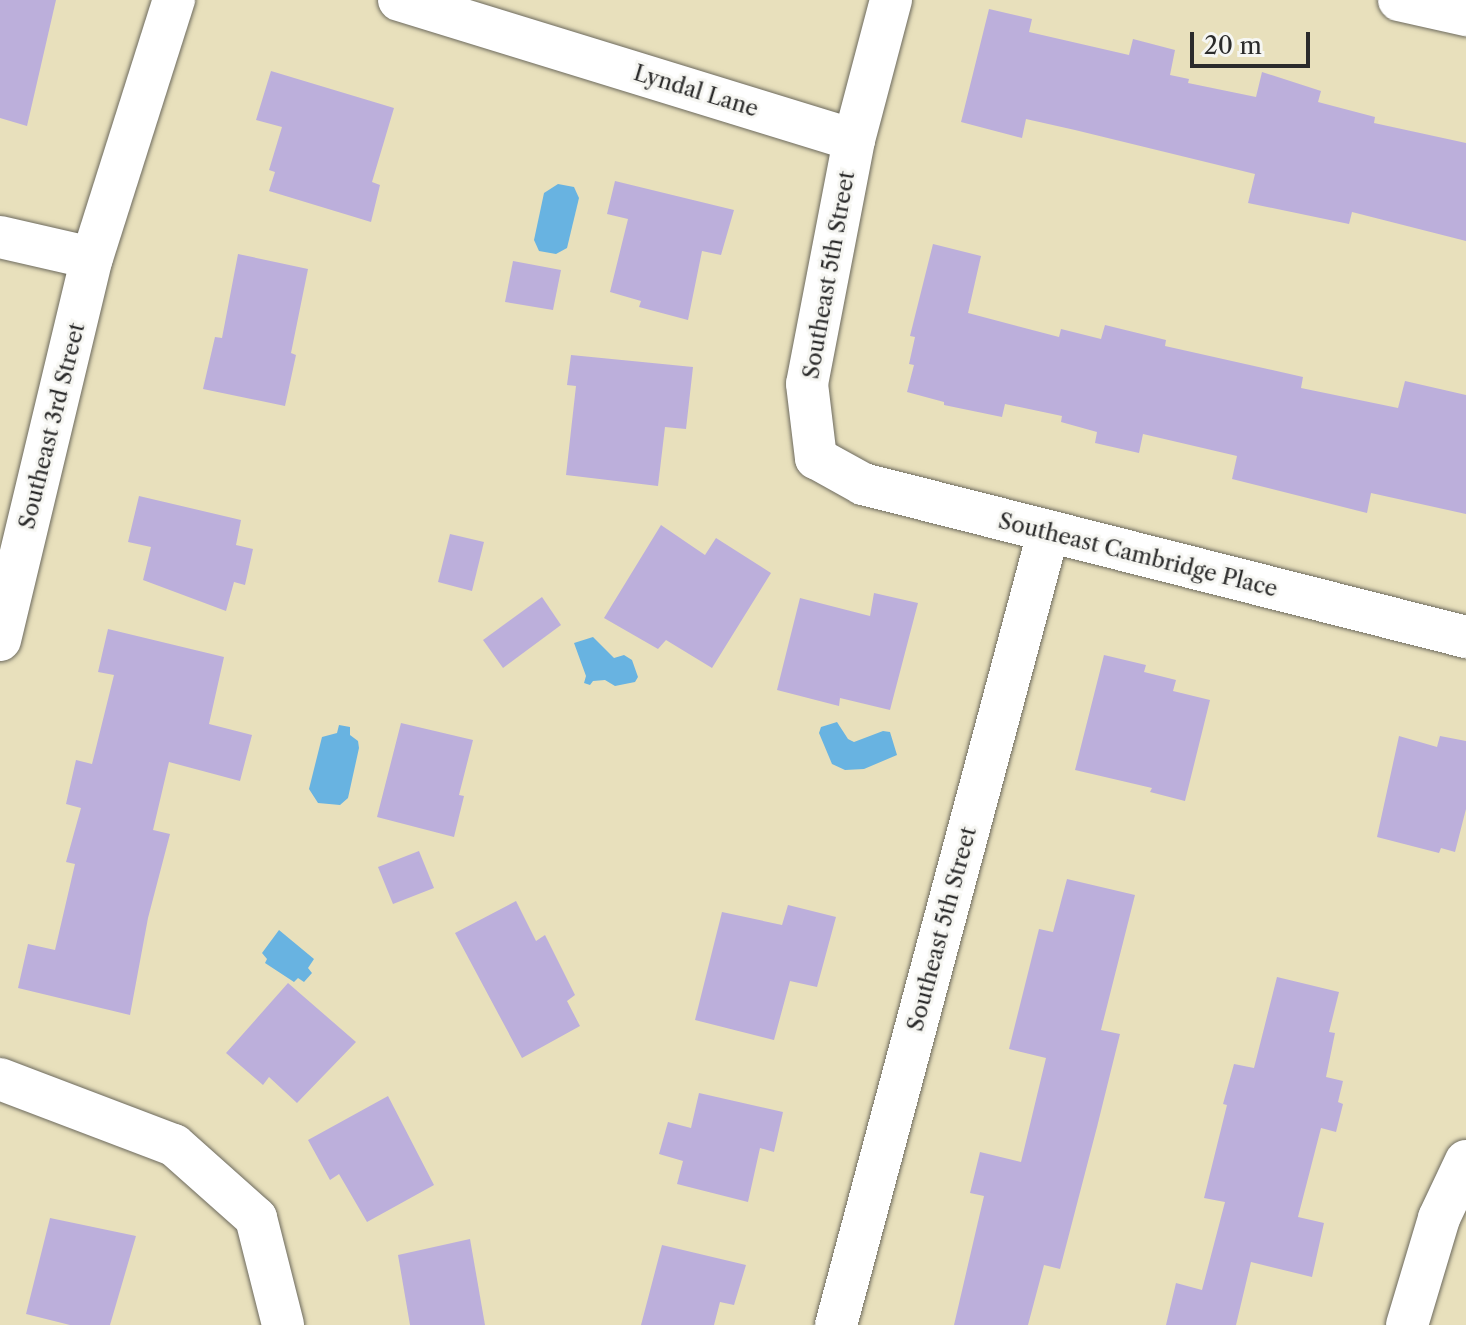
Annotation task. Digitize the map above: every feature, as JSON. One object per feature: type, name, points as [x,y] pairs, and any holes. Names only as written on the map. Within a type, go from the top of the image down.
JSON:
[{"type":"street","points":[[0,237],[92,258],[174,0]]},
{"type":"street","name":"Lyndal Lane","points":[[399,0],[854,140]]},
{"type":"street","points":[[854,140],[891,0]]},
{"type":"street","points":[[1399,0],[1466,15]]},
{"type":"street","name":"Southeast 5th Street","points":[[816,458],[807,384],[854,140]]},
{"type":"street","name":"Southeast 3rd Street","points":[[0,640],[92,258]]},
{"type":"street","name":"Southeast Cambridge Place","points":[[816,458],[863,484],[1466,637]]},
{"type":"street","name":"Southeast 5th Street","points":[[836,1325],[1048,533]]},
{"type":"street","points":[[0,1079],[174,1145],[256,1218],[283,1325]]},
{"type":"street","points":[[1407,1325],[1453,1222],[1466,1161]]},
{"type":"water","points":[[558,184],[574,187],[579,198],[567,248],[556,254],[539,251],[534,240],[544,193]]},
{"type":"water","points":[[593,637],[614,658],[624,655],[632,660],[638,677],[635,682],[615,686],[605,680],[593,681],[590,685],[584,683],[586,676],[574,643]]},
{"type":"water","points":[[837,722],[848,739],[854,742],[883,731],[890,732],[897,755],[864,769],[845,770],[832,764],[819,733],[821,727]]},
{"type":"water","points":[[339,725],[350,727],[350,735],[358,741],[359,748],[348,798],[340,805],[318,803],[309,789],[322,737],[337,733]]},
{"type":"water","points":[[279,930],[314,959],[308,968],[312,973],[304,982],[298,978],[294,982],[265,963],[267,959],[262,953]]},
{"type":"building","points":[[0,0],[56,0],[27,126],[0,118]]},
{"type":"building","points":[[989,9],[1032,19],[1029,32],[1129,55],[1133,39],[1175,50],[1170,75],[1189,79],[1188,83],[1256,97],[1262,72],[1321,91],[1318,102],[1375,117],[1374,123],[1466,143],[1466,241],[1352,212],[1349,224],[1248,203],[1255,174],[1075,130],[1026,119],[1022,138],[961,122]]},
{"type":"building","points":[[271,71],[394,108],[372,182],[380,185],[371,222],[269,191],[275,172],[269,170],[282,127],[256,120]]},
{"type":"building","points":[[615,181],[734,210],[721,255],[702,251],[688,320],[639,307],[641,301],[610,292],[628,219],[607,214]]},
{"type":"building","points":[[933,244],[981,256],[968,313],[1059,337],[1061,329],[1101,339],[1105,325],[1166,340],[1165,346],[1303,377],[1301,388],[1398,408],[1405,381],[1466,395],[1466,514],[1371,493],[1367,513],[1232,479],[1237,456],[1143,434],[1139,453],[1095,443],[1097,432],[1061,422],[1062,416],[1005,404],[1002,417],[944,405],[944,402],[907,392],[914,365],[909,364],[915,337],[910,336]]},
{"type":"building","points":[[238,254],[308,269],[291,353],[296,355],[285,406],[203,389],[215,337],[222,338]]},
{"type":"building","points":[[513,261],[561,270],[553,310],[505,302]]},
{"type":"building","points":[[571,355],[693,367],[686,429],[665,427],[658,486],[566,475],[576,386],[567,385]]},
{"type":"building","points":[[139,496],[241,520],[236,545],[253,549],[245,585],[234,582],[226,611],[143,580],[151,547],[128,542]]},
{"type":"building","points":[[661,525],[705,555],[716,538],[771,573],[712,668],[666,640],[658,649],[604,618]]},
{"type":"building","points":[[450,534],[484,542],[472,591],[438,582]]},
{"type":"building","points":[[874,593],[918,603],[890,710],[840,698],[839,706],[777,690],[800,598],[870,616]]},
{"type":"building","points":[[542,597],[561,625],[503,668],[483,640]]},
{"type":"building","points":[[108,629],[224,657],[209,724],[252,735],[240,781],[169,762],[153,830],[170,834],[148,918],[130,1015],[18,988],[28,944],[55,950],[75,864],[66,862],[81,808],[66,804],[76,760],[92,764],[114,675],[98,672]]},
{"type":"building","points":[[1104,655],[1146,665],[1144,672],[1176,680],[1173,691],[1210,700],[1185,801],[1150,792],[1152,788],[1075,770]]},
{"type":"building","points":[[401,723],[473,740],[459,795],[464,796],[454,837],[377,817]]},
{"type":"building","points":[[1399,736],[1437,747],[1440,736],[1466,741],[1466,809],[1455,852],[1441,848],[1439,853],[1377,837]]},
{"type":"building","points":[[419,851],[434,888],[393,904],[378,867]]},
{"type":"building","points":[[1067,879],[1135,895],[1101,1030],[1120,1034],[1097,1127],[1060,1269],[1044,1265],[1028,1325],[954,1325],[984,1196],[970,1193],[980,1152],[1021,1162],[1046,1058],[1009,1049],[1039,929],[1053,932]]},
{"type":"building","points":[[516,901],[536,941],[545,935],[575,995],[567,1001],[580,1026],[522,1058],[455,933]]},
{"type":"building","points":[[788,905],[836,917],[817,987],[790,981],[774,1040],[695,1020],[722,912],[782,925]]},
{"type":"building","points":[[1277,977],[1339,992],[1329,1032],[1335,1033],[1326,1077],[1343,1081],[1338,1102],[1343,1104],[1336,1132],[1321,1128],[1298,1217],[1324,1223],[1312,1277],[1251,1262],[1236,1325],[1166,1325],[1176,1283],[1202,1290],[1225,1202],[1204,1198],[1227,1105],[1223,1104],[1234,1064],[1254,1068]]},
{"type":"building","points":[[288,983],[356,1042],[297,1103],[269,1077],[263,1085],[226,1053]]},
{"type":"building","points":[[699,1093],[783,1112],[774,1152],[760,1148],[748,1202],[677,1184],[683,1161],[659,1154],[668,1122],[691,1128]]},
{"type":"building","points":[[388,1096],[434,1185],[367,1222],[339,1174],[330,1180],[308,1140]]},
{"type":"building","points":[[50,1218],[136,1236],[110,1325],[70,1325],[26,1314]]},
{"type":"building","points":[[470,1239],[485,1325],[410,1325],[398,1255]]},
{"type":"building","points":[[662,1245],[746,1265],[734,1305],[720,1302],[714,1325],[641,1325]]}]
